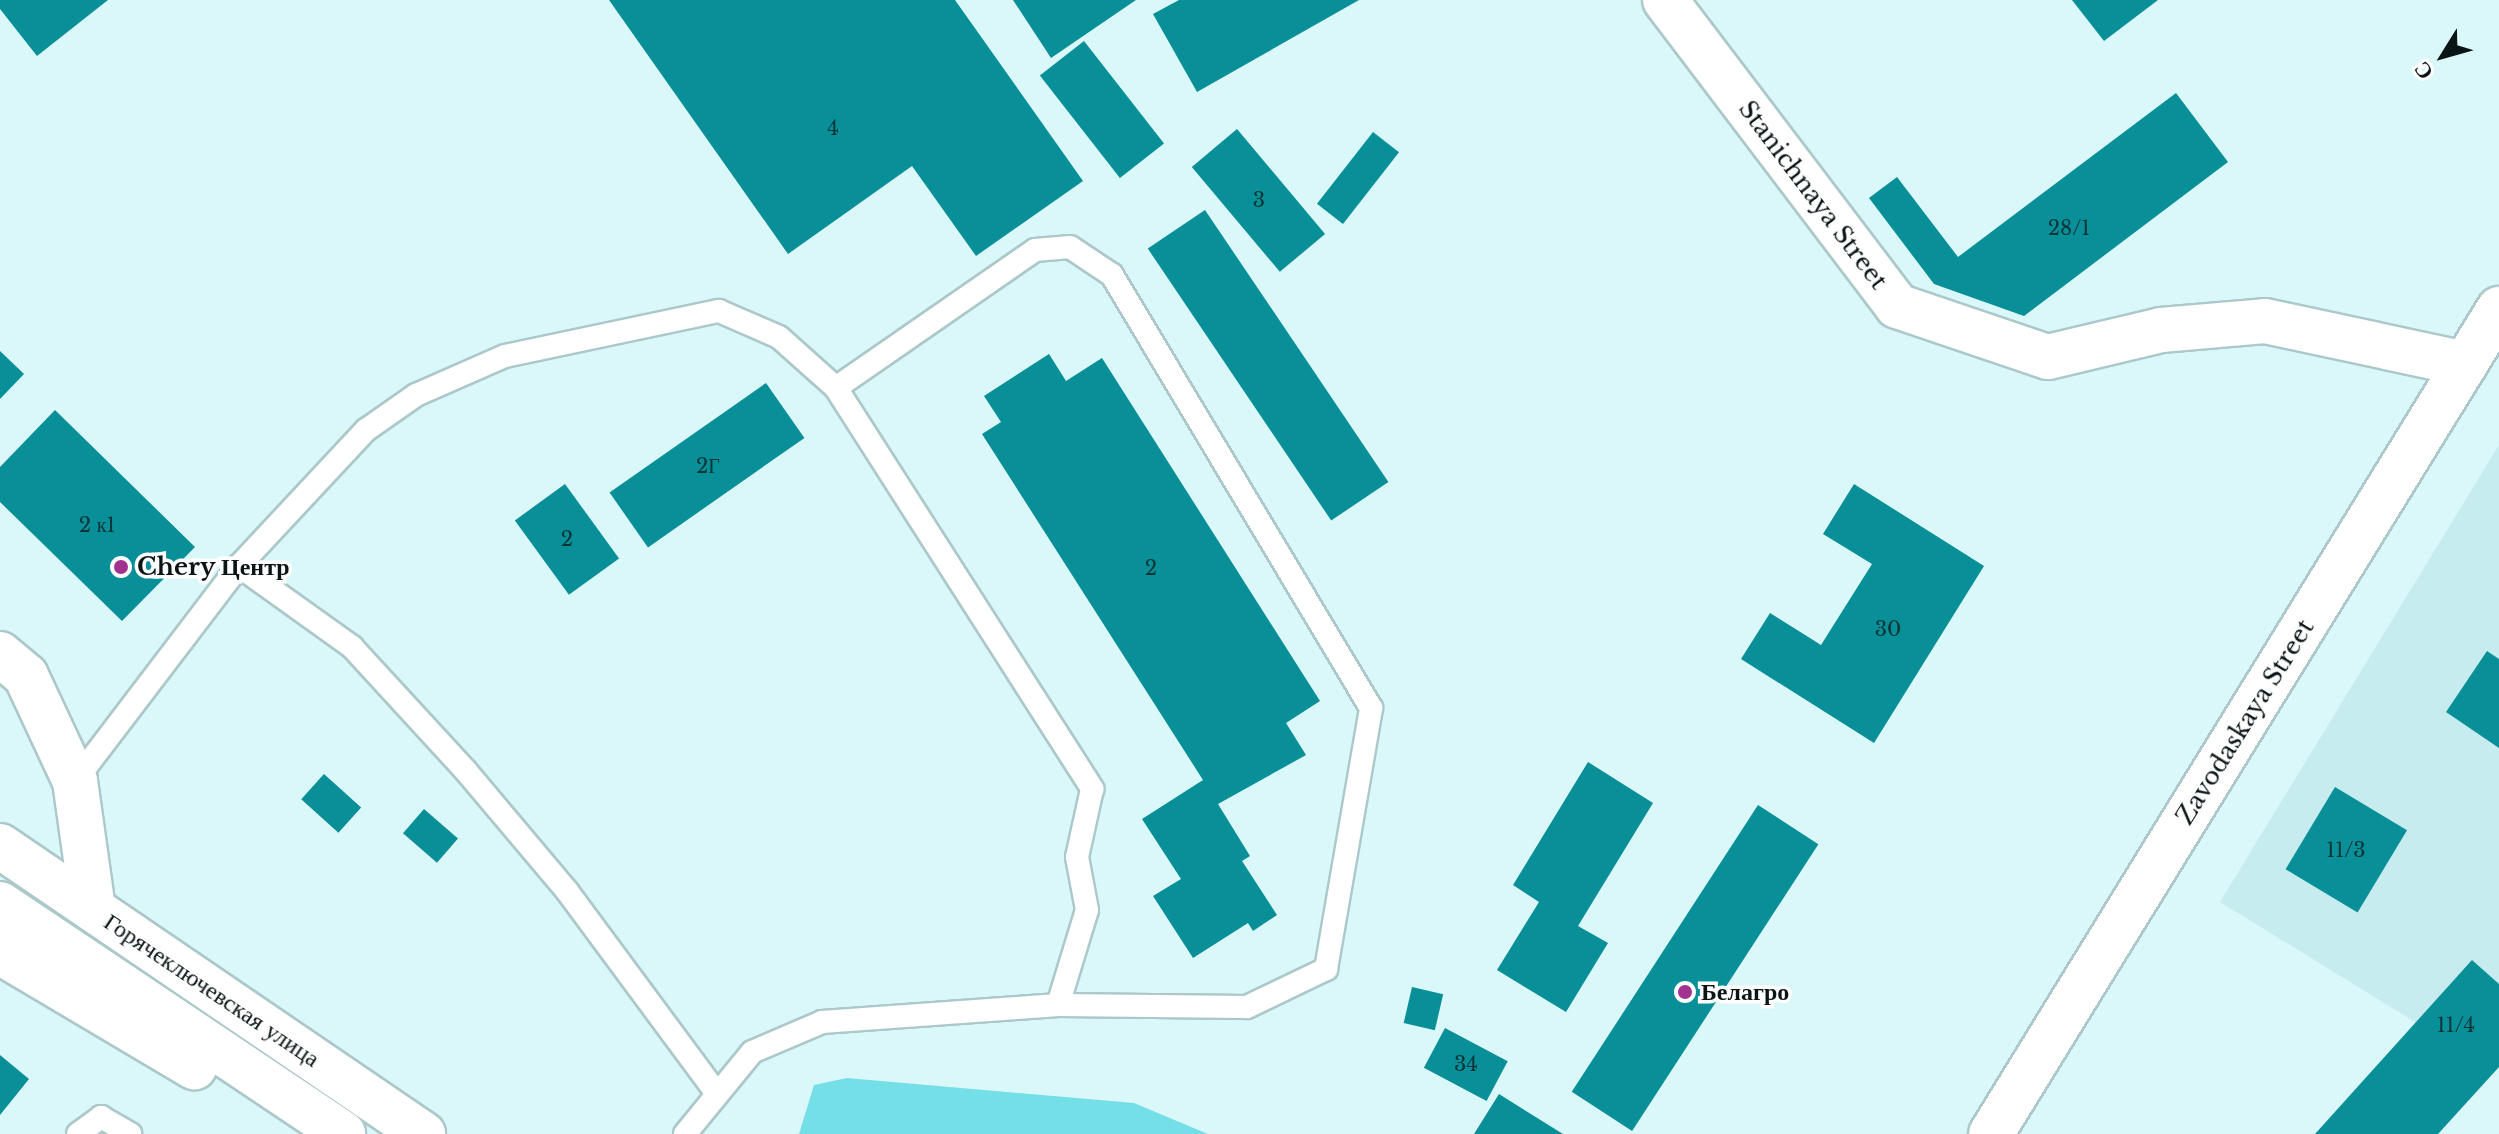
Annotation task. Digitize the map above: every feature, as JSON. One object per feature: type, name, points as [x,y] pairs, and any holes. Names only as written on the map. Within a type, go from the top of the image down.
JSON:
[{"type":"street","name":"Stanichnaya Street","points":[[1665,0],[1897,306],[2048,357],[2161,330],[2265,321],[2465,364]]},
{"type":"street","name":"Zavodaskaya Street","points":[[1991,1134],[2499,309]]},
{"type":"street","points":[[0,654],[26,676],[75,781],[93,909]]},
{"type":"street","name":"Горячеключевская улица","points":[[0,846],[423,1134]]},
{"type":"street","name":"Горячеключевская улица","points":[[0,904],[343,1134]]},
{"type":"street","points":[[0,952],[306,1134]]},
{"type":"lane","points":[[685,1134],[752,1052],[822,1022],[1058,1005],[1247,1007],[1326,969],[1371,708],[1143,320],[1112,275],[1070,247],[1035,250],[836,388]]},
{"type":"lane","points":[[75,781],[239,566],[366,430],[416,395],[505,356],[719,311],[779,337],[836,388],[1092,789],[1077,857],[1087,910],[1058,1005]]},
{"type":"lane","points":[[239,566],[352,647],[456,760],[567,891],[717,1094]]},
{"type":"lane","points":[[78,1134],[101,1117],[130,1134]]},
{"type":"shaded area","points":[[2499,445],[2499,1015],[2446,1041],[2220,902]]},
{"type":"water","points":[[847,1078],[1134,1103],[1208,1134],[799,1134],[814,1085]]},
{"type":"building","points":[[0,0],[108,0],[37,56],[0,9]]},
{"type":"building","points":[[609,0],[955,0],[1083,181],[976,256],[912,166],[788,254]]},
{"type":"building","points":[[1013,0],[1136,0],[1051,58]]},
{"type":"building","points":[[1179,0],[1359,0],[1197,92],[1153,14]]},
{"type":"building","points":[[2072,0],[2158,0],[2104,41]]},
{"type":"building","points":[[1084,41],[1164,143],[1120,178],[1040,75]]},
{"type":"building","points":[[2176,93],[2228,162],[2024,316],[1934,284],[1869,198],[1897,177],[1958,257]]},
{"type":"building","points":[[1237,129],[1325,234],[1280,272],[1192,167]]},
{"type":"building","points":[[1373,132],[1399,152],[1343,224],[1317,204]]},
{"type":"building","points":[[1205,210],[1388,482],[1331,521],[1148,249]]},
{"type":"building","points":[[0,351],[24,374],[0,399]]},
{"type":"building","points":[[1049,354],[1066,381],[1102,358],[1320,701],[1286,723],[1306,755],[1218,804],[1250,856],[1242,861],[1277,915],[1253,931],[1248,923],[1193,958],[1153,896],[1181,879],[1142,819],[1203,780],[982,434],[1001,422],[984,396]]},
{"type":"building","points":[[766,383],[804,438],[648,547],[610,493]]},
{"type":"building","points":[[55,410],[195,547],[122,621],[0,502],[0,467]]},
{"type":"building","points":[[565,484],[619,558],[569,595],[515,520]]},
{"type":"building","points":[[1854,484],[1984,566],[1874,743],[1741,659],[1770,613],[1821,645],[1872,564],[1823,534]]},
{"type":"building","points":[[2487,651],[2499,659],[2499,748],[2446,712]]},
{"type":"building","points":[[1588,762],[1653,803],[1578,926],[1608,943],[1566,1012],[1497,970],[1539,902],[1513,885]]},
{"type":"building","points":[[324,774],[361,807],[338,833],[301,799]]},
{"type":"building","points":[[2335,787],[2407,830],[2358,913],[2286,869]]},
{"type":"building","points":[[1758,805],[1818,844],[1632,1131],[1572,1092]]},
{"type":"building","points":[[424,809],[458,839],[437,863],[403,833]]},
{"type":"building","points":[[2472,960],[2499,984],[2499,1067],[2438,1134],[2315,1134]]},
{"type":"building","points":[[1412,987],[1443,994],[1435,1030],[1404,1023]]},
{"type":"building","points":[[1445,1028],[1508,1061],[1487,1101],[1424,1068]]},
{"type":"building","points":[[0,1055],[29,1079],[0,1115]]},
{"type":"building","points":[[1499,1094],[1563,1134],[1474,1134]]},
{"type":"place","name":"Chery Центр","points":[[121,567]]},
{"type":"place","name":"Белагро","points":[[1685,992]]}]
